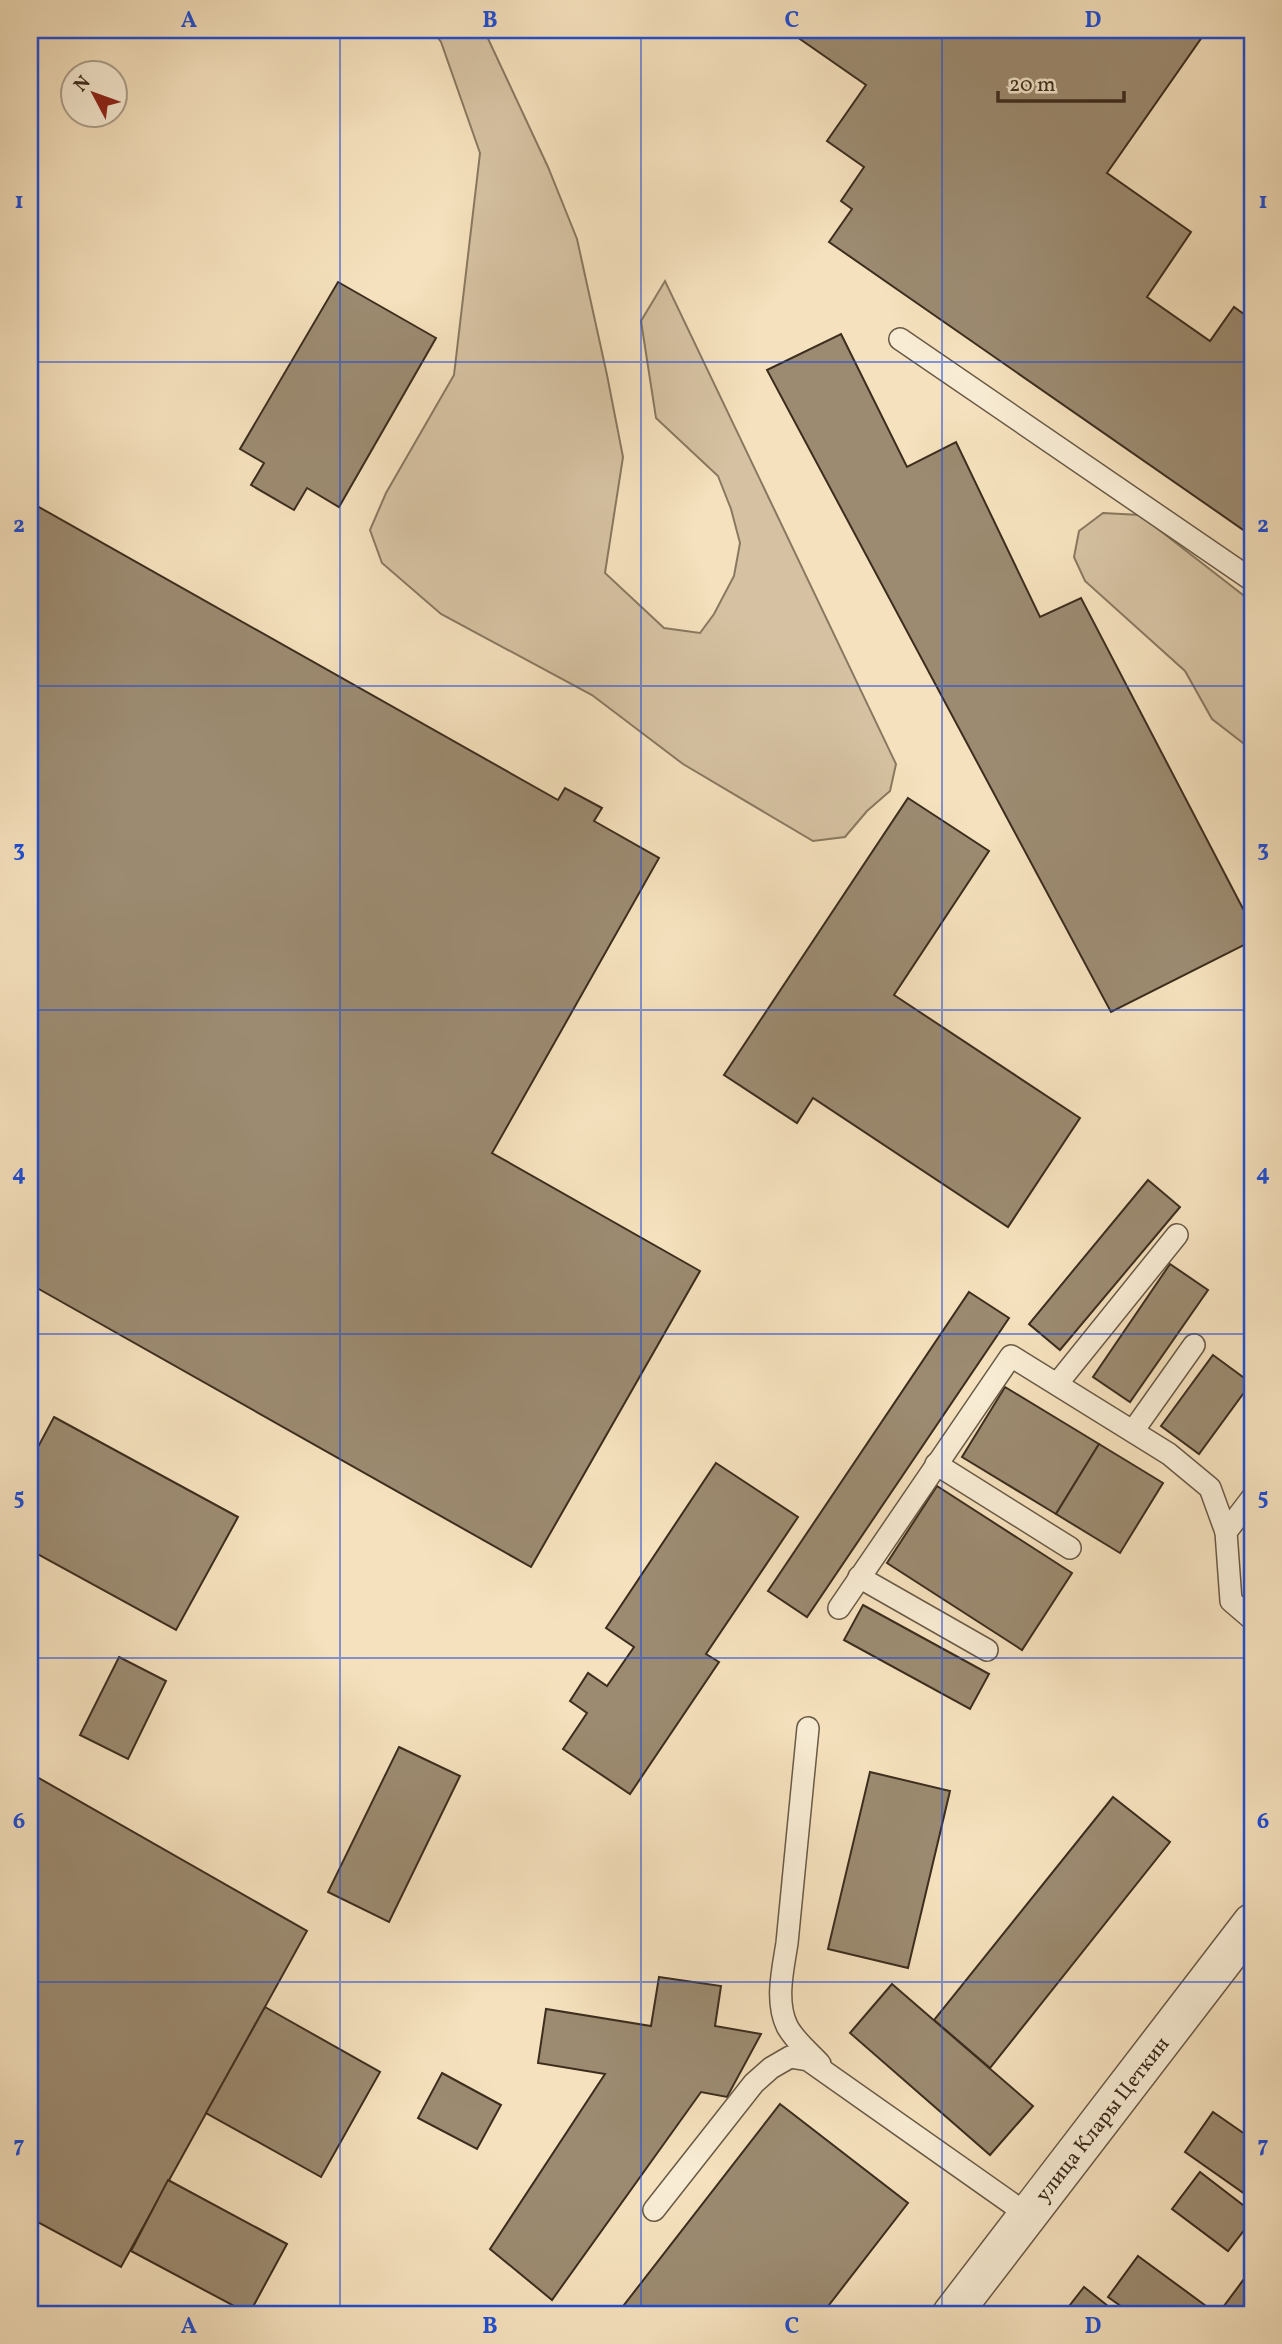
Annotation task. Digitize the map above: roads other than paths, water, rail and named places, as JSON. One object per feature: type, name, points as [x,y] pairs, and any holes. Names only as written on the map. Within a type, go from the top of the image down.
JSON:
[{"type":"street","name":"улица Клары Цеткин","points":[[952,2314],[1252,1923]]},
{"type":"lane","points":[[900,339],[1252,580]]},
{"type":"lane","points":[[1057,1384],[1177,1235]]},
{"type":"lane","points":[[1133,1431],[1194,1345]]},
{"type":"lane","points":[[839,1608],[1011,1356],[1170,1454],[1210,1488],[1226,1532],[1231,1601],[1252,1619]]},
{"type":"lane","points":[[936,1464],[1070,1548]]},
{"type":"lane","points":[[1226,1532],[1252,1498]]},
{"type":"lane","points":[[859,1577],[987,1650]]},
{"type":"lane","points":[[808,1728],[787,1943],[781,1977],[782,2008],[788,2028],[836,2081]]},
{"type":"lane","points":[[654,2210],[754,2083],[771,2067],[790,2057],[808,2060],[1028,2214]]}]
